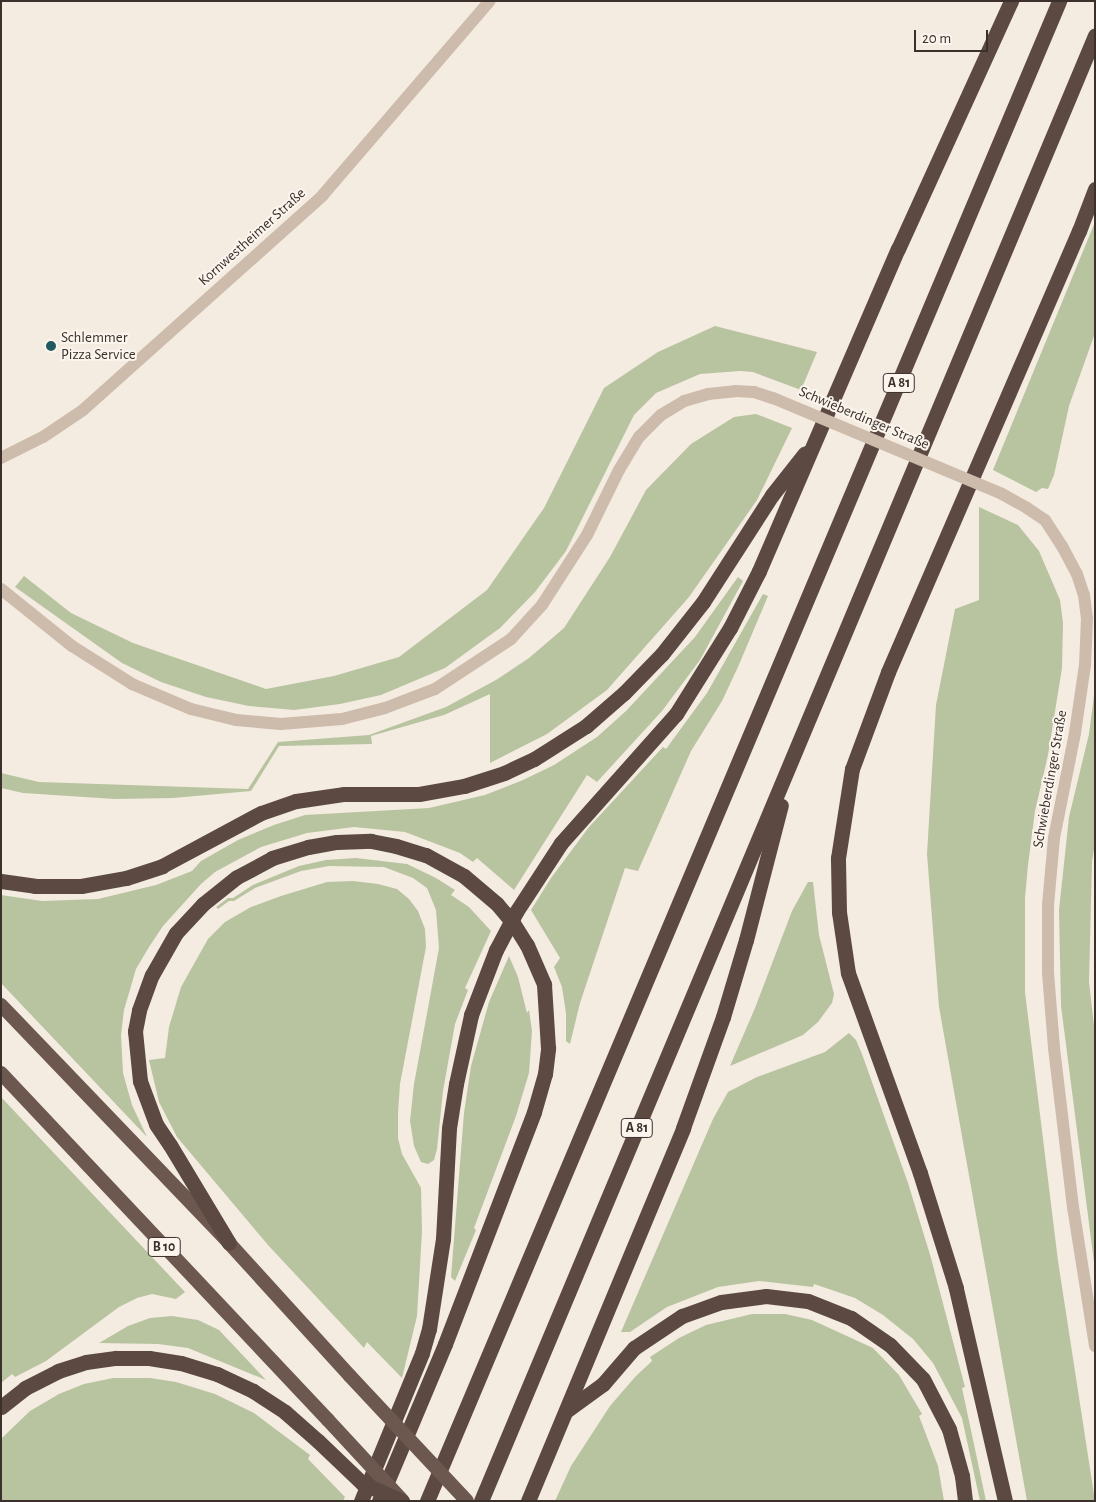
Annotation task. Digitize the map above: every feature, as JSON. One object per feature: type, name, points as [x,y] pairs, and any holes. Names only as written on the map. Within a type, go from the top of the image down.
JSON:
[{"type":"highway","points":[[361,1501],[422,1353],[429,1329],[443,1239],[449,1128],[456,1084],[471,1015],[496,950],[516,912],[561,843],[676,714],[699,681],[730,628],[759,571],[820,434],[898,249],[1011,1]]},
{"type":"highway","name":"A 81","points":[[428,1501],[1059,1]]},
{"type":"highway","name":"A 81","points":[[480,1501],[1095,35]]},
{"type":"highway","points":[[1005,1501],[956,1288],[920,1173],[848,972],[839,912],[838,858],[852,769],[888,672],[1063,267],[1095,188]]},
{"type":"highway","points":[[1,881],[35,886],[81,886],[126,878],[162,866],[261,812],[296,801],[344,794],[428,792],[464,786],[504,773],[534,760],[586,726],[624,693],[662,654],[703,602],[772,495],[820,434]]},
{"type":"highway","points":[[528,1501],[683,1128],[723,1016],[746,940],[793,756]]},
{"type":"highway","points":[[228,1243],[156,1124],[140,1081],[135,1031],[139,1010],[152,975],[176,934],[203,904],[230,881],[272,858],[308,847],[336,842],[371,841],[426,855],[464,876],[497,904],[513,923],[527,944],[544,984],[548,1048],[545,1074],[534,1112],[445,1344],[379,1501]]},
{"type":"highway","points":[[1,1005],[228,1243],[467,1501]]},
{"type":"highway","name":"B 10","points":[[1,1073],[402,1501]]},
{"type":"highway","points":[[566,1410],[603,1384],[634,1348],[682,1316],[721,1302],[766,1296],[808,1301],[851,1318],[890,1345],[923,1379],[949,1429],[962,1476],[965,1501]]},
{"type":"highway","points":[[1,1407],[25,1388],[58,1371],[86,1362],[116,1358],[149,1358],[181,1363],[253,1391],[285,1412],[362,1483],[402,1501]]},
{"type":"street","name":"Kornwestheimer Straße","points":[[1,458],[43,437],[82,410],[322,196],[490,1]]},
{"type":"street","name":"Schwieberdinger Straße","points":[[1,590],[72,646],[132,684],[191,709],[236,720],[281,724],[342,719],[385,708],[434,689],[510,639],[542,605],[587,535],[619,470],[639,438],[661,415],[684,401],[708,394],[745,391],[773,398],[1002,494],[1045,520],[1077,574],[1084,595],[1087,618],[1085,665],[1075,733],[1054,838],[1048,906],[1048,973],[1072,1197],[1095,1346]]},
{"type":"green space","points":[[1095,222],[1095,333],[1069,406],[1054,475],[1048,489],[1042,488],[1036,492],[993,470]]},
{"type":"green space","points":[[715,326],[817,352],[801,390],[753,372],[740,371],[700,374],[656,393],[634,415],[566,551],[535,592],[500,628],[445,668],[381,695],[340,704],[294,710],[249,706],[206,697],[161,682],[122,663],[15,587],[24,576],[71,613],[133,643],[266,689],[334,676],[399,657],[487,590],[544,508],[604,388],[658,352]]},
{"type":"green space","points":[[756,414],[792,428],[757,500],[689,597],[607,690],[547,734],[490,763],[490,694],[444,715],[371,736],[372,744],[279,746],[251,791],[173,798],[115,799],[23,793],[1,788],[1,773],[39,782],[248,789],[278,742],[369,735],[446,707],[496,680],[529,658],[564,628],[610,557],[646,490],[691,444],[734,417]]},
{"type":"green space","points":[[979,507],[1018,525],[1039,551],[1060,600],[1063,623],[1062,668],[1048,755],[1035,811],[1028,865],[1025,898],[1025,992],[1058,1261],[1095,1501],[1027,1501],[939,1007],[927,854],[936,705],[955,609],[979,600]]},
{"type":"green space","points":[[738,577],[743,581],[700,660],[662,711],[597,782],[587,775],[514,890],[477,858],[473,862],[460,853],[405,832],[354,827],[307,833],[261,847],[215,872],[201,884],[163,926],[149,947],[136,969],[124,1010],[121,1035],[123,1073],[132,1105],[147,1137],[1,983],[1,895],[42,901],[98,899],[156,885],[192,871],[201,861],[238,840],[305,815],[429,808],[485,795],[523,780],[554,765],[597,737],[626,711],[695,637]]},
{"type":"green space","points":[[763,594],[768,596],[738,667],[722,701],[691,751],[638,871],[625,868],[580,1003],[570,1044],[566,1041],[566,1013],[562,987],[554,967],[560,958],[531,910],[551,878],[589,827],[663,747],[666,749],[707,693]]},
{"type":"green space","points":[[1095,688],[1095,844],[1092,861],[1089,982],[1095,1034],[1095,1270],[1061,1006],[1059,910],[1069,817],[1089,734]]},
{"type":"green space","points":[[356,858],[407,864],[436,878],[455,890],[451,895],[469,907],[491,931],[465,988],[468,990],[455,1024],[443,1091],[437,1149],[434,1160],[428,1164],[421,1162],[414,1146],[410,1121],[414,1084],[439,948],[436,910],[427,888],[413,878],[384,867],[329,866],[301,871],[255,888],[234,901],[229,901],[218,909],[216,907],[228,898],[233,898],[253,885],[299,866],[326,860]]},
{"type":"green space","points":[[353,881],[378,884],[397,889],[409,899],[418,911],[425,929],[426,947],[400,1084],[398,1113],[398,1138],[402,1154],[421,1188],[422,1232],[417,1316],[402,1378],[367,1342],[364,1348],[268,1245],[177,1137],[159,1102],[149,1060],[165,1058],[169,1027],[181,987],[208,939],[225,922],[251,907],[281,896],[327,882]]},
{"type":"green space","points":[[808,882],[813,882],[819,935],[834,994],[832,1003],[818,1022],[803,1035],[730,1066],[755,1008],[792,911]]},
{"type":"green space","points":[[509,956],[518,977],[527,1013],[529,1010],[532,1031],[529,1073],[516,1116],[474,1228],[476,1230],[455,1281],[451,1277],[464,1113],[471,1066],[489,1002]]},
{"type":"green space","points":[[849,1033],[856,1040],[862,1054],[908,1183],[931,1258],[965,1387],[962,1388],[986,1501],[980,1501],[962,1418],[933,1363],[913,1339],[883,1315],[855,1298],[814,1284],[813,1287],[759,1281],[718,1287],[667,1307],[630,1332],[621,1332],[713,1119],[728,1092],[757,1077],[825,1052]]},
{"type":"green space","points":[[1,1097],[185,1292],[176,1299],[152,1294],[137,1298],[119,1307],[46,1361],[15,1377],[12,1374],[1,1383]]},
{"type":"green space","points":[[752,1314],[785,1314],[812,1320],[873,1348],[899,1375],[922,1414],[919,1416],[938,1466],[944,1501],[555,1501],[571,1466],[610,1406],[635,1377],[652,1361],[650,1357],[679,1338],[706,1325]]},
{"type":"green space","points":[[172,1316],[198,1320],[219,1330],[266,1380],[188,1348],[158,1344],[99,1343],[128,1326],[150,1318]]},
{"type":"green space","points":[[113,1378],[150,1378],[176,1382],[215,1394],[254,1413],[310,1455],[308,1459],[345,1497],[343,1501],[1,1501],[1,1439],[30,1411],[59,1394],[84,1384]]},
{"type":"place","name":"Schlemmer Pizza Service","points":[[51,346]]}]
